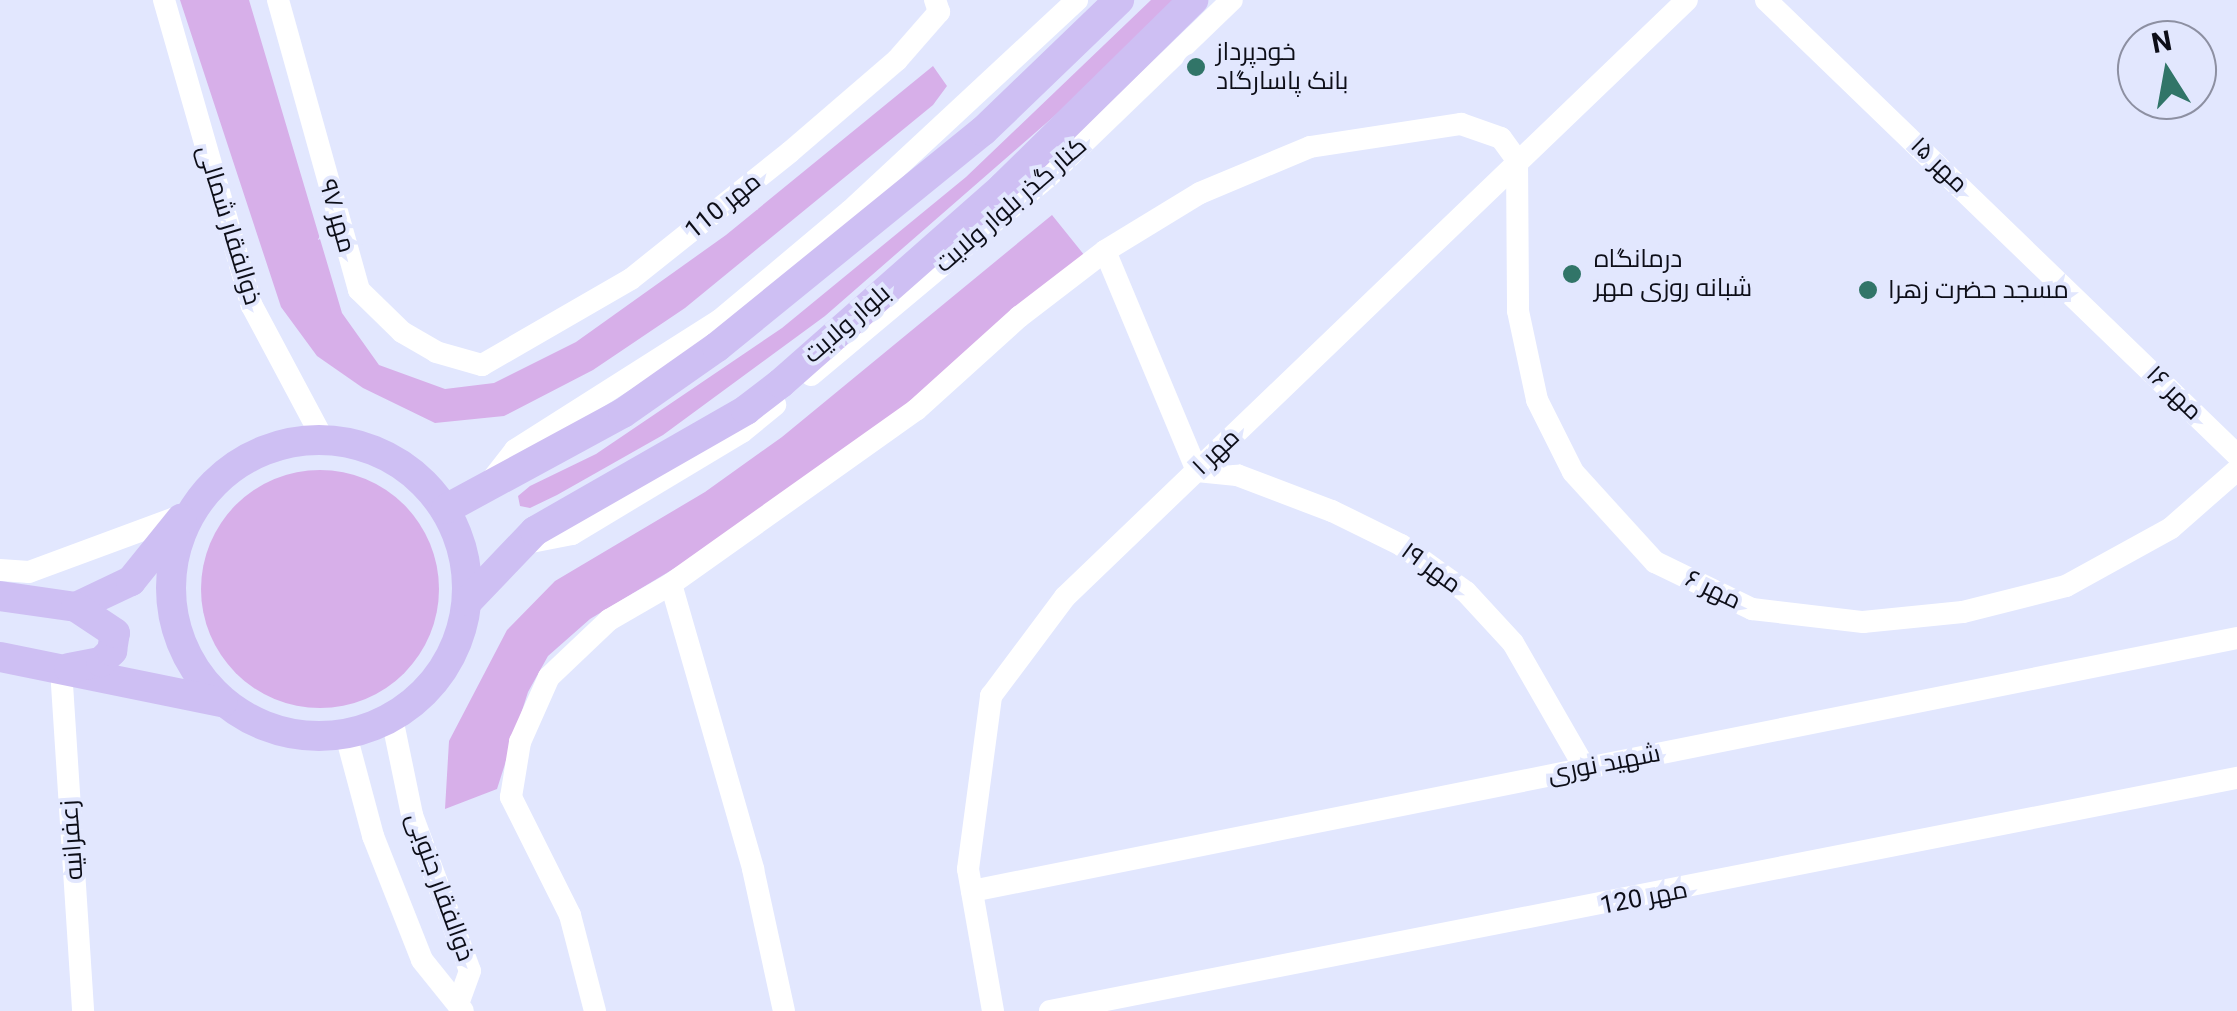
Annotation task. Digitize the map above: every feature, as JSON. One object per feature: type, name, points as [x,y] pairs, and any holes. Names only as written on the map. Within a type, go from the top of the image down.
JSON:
[{"type":"main road","points":[[446,509],[624,413],[717,347],[984,131],[1120,0]]},
{"type":"main road","name":"بلوار ولایت","points":[[468,602],[522,544],[769,392],[1004,186],[1194,0]]},
{"type":"main road","points":[[76,607],[131,581],[186,513],[236,464],[278,445],[323,439],[371,448],[400,464],[446,509],[464,554],[468,602],[447,662],[430,688],[392,718],[346,734],[297,736],[250,720],[222,702],[192,667],[174,624],[170,579],[186,513]]},
{"type":"main road","points":[[0,596],[76,607],[115,633],[112,651],[101,662],[61,670]]},
{"type":"main road","points":[[0,657],[222,702]]},
{"type":"street","name":"ذوالفقار شمالی","points":[[164,0],[252,306],[323,439]]},
{"type":"street","name":"مهر ۹۷","points":[[278,0],[358,290],[402,332],[436,352],[482,366]]},
{"type":"street","points":[[486,488],[515,450],[720,320],[850,211],[1077,0]]},
{"type":"street","name":"کنار گذر بلوار ولایت","points":[[522,544],[572,534],[742,432],[1048,177],[1232,0]]},
{"type":"street","name":"مهر ۱","points":[[993,1011],[972,891],[975,784],[991,696],[1065,597],[1687,0]]},
{"type":"street","name":"مهر ۱۵","points":[[1766,0],[2110,331]]},
{"type":"street","name":"مهر 110","points":[[482,366],[630,280],[804,141],[897,60],[937,6]]},
{"type":"street","points":[[596,1011],[570,915],[511,797],[520,742],[549,678],[609,620],[671,584],[916,410],[1020,316],[1106,251],[1200,193],[1328,143],[1461,124],[1501,138],[1517,160]]},
{"type":"street","name":"مهر ۶","points":[[1517,160],[1518,311],[1538,400],[1573,472],[1655,562],[1752,609],[1863,622],[1963,612],[2066,586],[2171,528],[2237,470]]},
{"type":"street","points":[[1106,251],[1197,471]]},
{"type":"street","name":"مهر ۱۶","points":[[2110,331],[2237,454]]},
{"type":"street","name":"مهر ۱۹","points":[[1197,471],[1238,475],[1332,511],[1402,545],[1466,592],[1513,643],[1586,768]]},
{"type":"street","points":[[0,570],[29,572],[186,513]]},
{"type":"street","points":[[671,584],[753,869],[784,1011]]},
{"type":"street","name":"شهید نوری","points":[[972,891],[2237,638]]},
{"type":"street","name":"زعفرانیه","points":[[61,670],[83,1011]]},
{"type":"street","name":"ذوالفقار جنوبی","points":[[346,734],[373,836],[422,960],[433,980],[461,1006],[470,971],[412,815],[392,718]]},
{"type":"street","name":"مهر 120","points":[[1050,1011],[2237,778]]},
{"type":"shaded area","points":[[180,0],[249,0],[342,313],[379,365],[445,389],[494,383],[576,342],[726,235],[933,66],[947,86],[933,105],[685,308],[593,370],[504,416],[435,423],[363,388],[317,356],[281,307]]},
{"type":"shaded area","points":[[1151,0],[1177,0],[1075,98],[825,316],[663,435],[557,495],[530,508],[520,506],[518,496],[530,486],[596,454],[782,328],[966,177]]},
{"type":"shaded area","points":[[1052,215],[1085,256],[890,419],[715,544],[590,619],[548,656],[528,692],[497,789],[445,809],[449,741],[507,630],[555,581],[705,492],[782,437]]},
{"type":"shaded area","points":[[320,470],[365,479],[404,505],[430,544],[439,589],[430,634],[404,673],[365,699],[320,708],[275,699],[236,673],[210,634],[201,589],[210,544],[236,505],[275,479]]},
{"type":"place","name":"خودپرداز بانک پاسارگاد","points":[[1196,67]]},
{"type":"place","name":"درمانگاه شبانه روزی مهر","points":[[1572,274]]},
{"type":"place","name":"مسجد حضرت زهرا","points":[[1868,290]]}]
